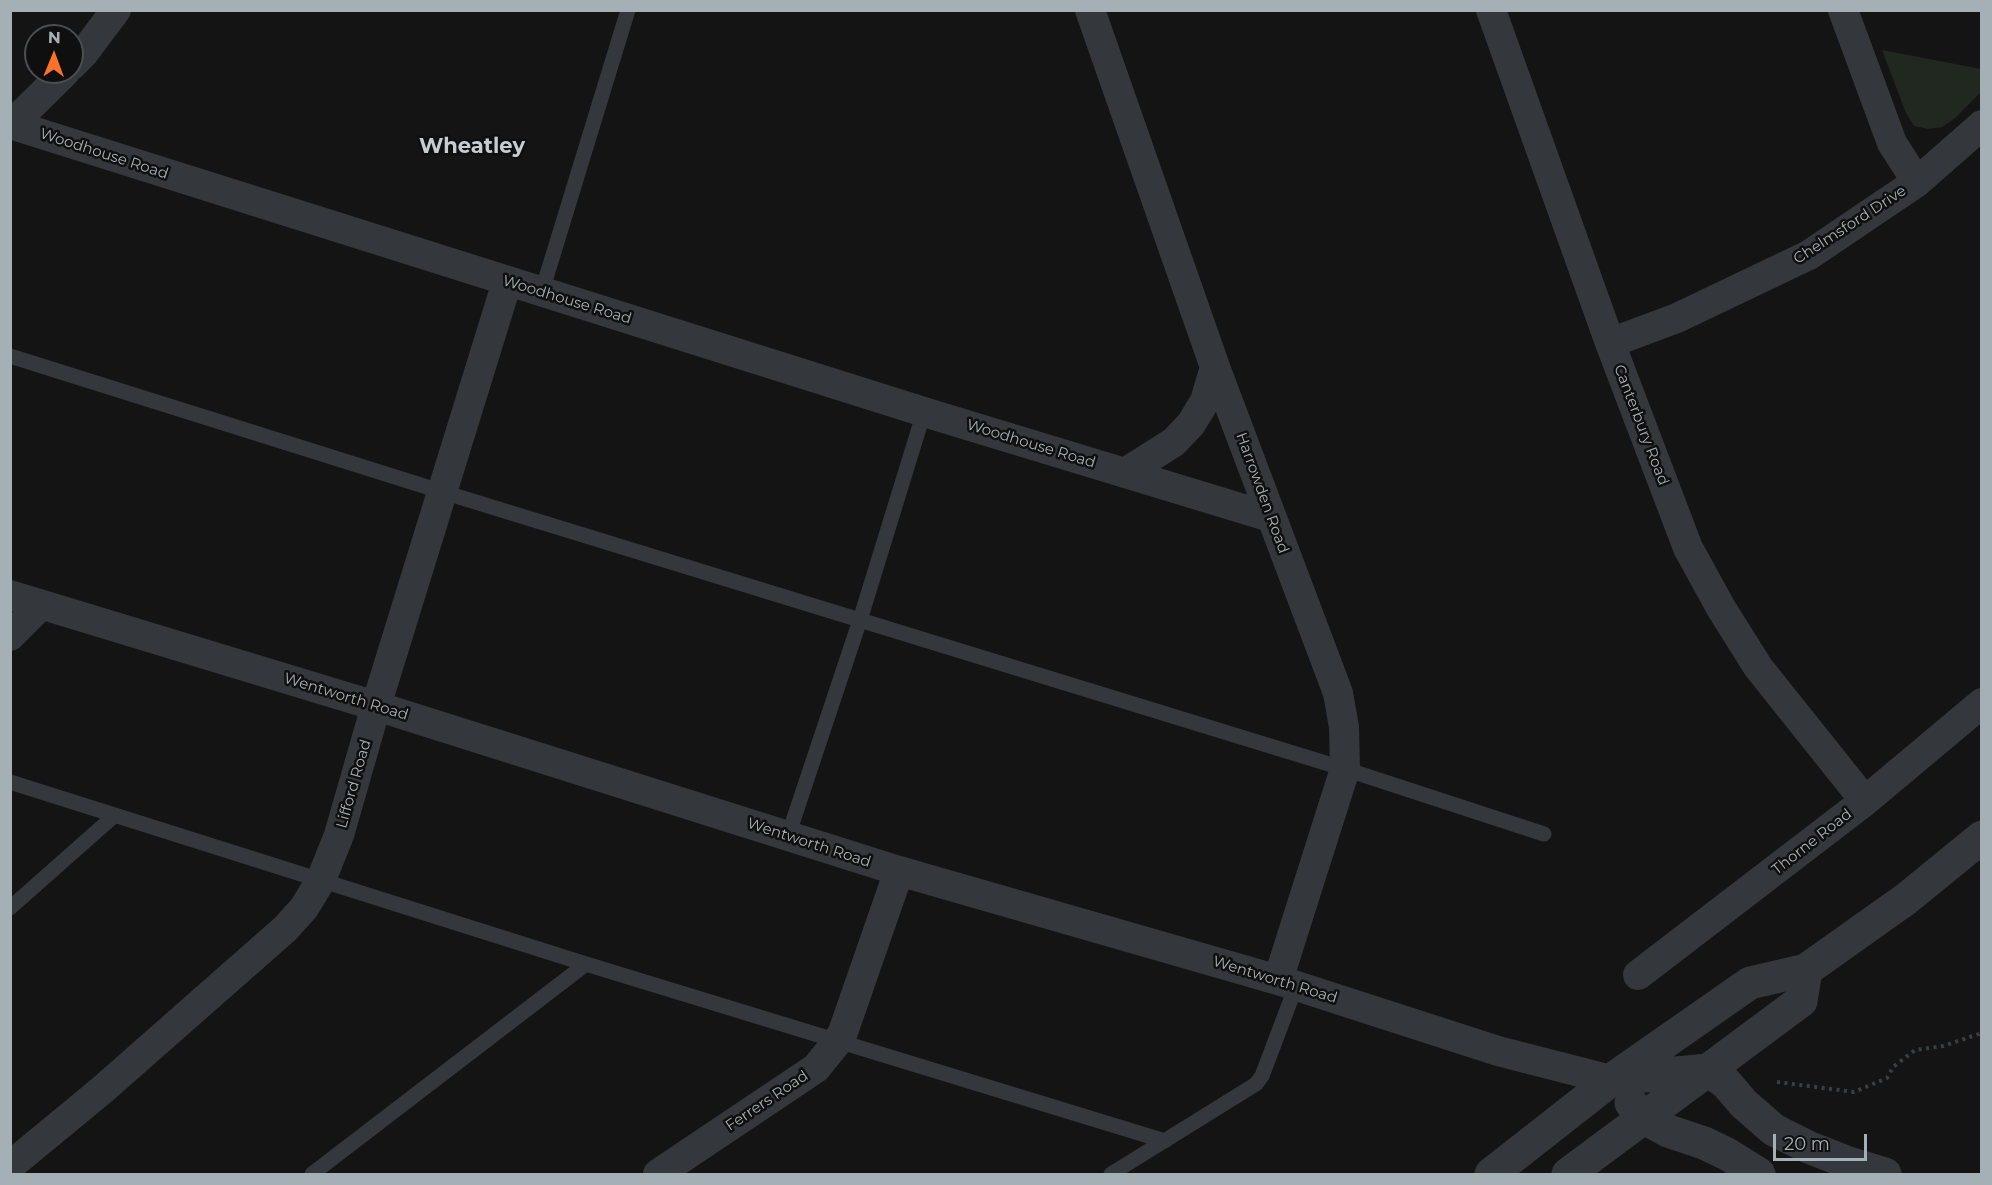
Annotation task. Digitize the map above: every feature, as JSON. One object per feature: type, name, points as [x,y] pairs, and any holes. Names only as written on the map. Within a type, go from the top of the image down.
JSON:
[{"type":"street","points":[[84,53],[116,10]]},
{"type":"street","name":"Harrowden Road","points":[[1090,10],[1215,367],[1338,693],[1344,727],[1345,768],[1287,983]]},
{"type":"street","name":"Canterbury Road","points":[[1491,10],[1610,344],[1688,548],[1721,608],[1758,667],[1865,801]]},
{"type":"street","name":"Chelmsford Drive","points":[[1610,344],[1677,318],[1809,255],[1917,182],[1892,143],[1843,10]]},
{"type":"street","points":[[11,125],[53,84]]},
{"type":"street","name":"Woodhouse Road","points":[[11,125],[924,412],[1270,517]]},
{"type":"street","points":[[1917,182],[1982,125]]},
{"type":"street","name":"Lifford Road","points":[[10,1166],[102,1090],[285,929],[304,908],[321,880],[339,835],[375,706],[507,282]]},
{"type":"street","points":[[1125,473],[1174,442],[1191,424],[1205,401],[1215,367]]},
{"type":"street","name":"Wentworth Road","points":[[10,595],[375,706],[899,871],[1287,983],[1475,1045],[1611,1080]]},
{"type":"street","points":[[10,636],[41,605]]},
{"type":"street","name":"Thorne Road","points":[[1638,975],[1865,801],[1982,703]]},
{"type":"street","points":[[1491,1174],[1611,1080],[1750,983],[1806,970],[1906,899],[1982,837]]},
{"type":"street","name":"Ferrers Road","points":[[658,1174],[816,1068],[837,1042],[843,1032],[899,871]]},
{"type":"street","points":[[1568,1174],[1802,1001],[1806,970]]},
{"type":"street","points":[[1611,1080],[1708,1070],[1726,1083],[1744,1104],[1774,1130],[1808,1147],[1885,1174]]},
{"type":"street","points":[[1611,1080],[1644,1118],[1668,1131],[1719,1150],[1759,1174]]},
{"type":"lane","points":[[542,291],[628,10]]},
{"type":"lane","points":[[10,356],[443,492],[1345,768],[1544,834]]},
{"type":"lane","points":[[788,836],[860,620],[924,412]]},
{"type":"lane","points":[[10,782],[586,964],[1165,1141]]},
{"type":"lane","points":[[10,908],[114,816]]},
{"type":"lane","points":[[312,1174],[586,964]]},
{"type":"lane","points":[[1111,1174],[1256,1084],[1262,1076],[1287,983]]},
{"type":"path","points":[[1777,1082],[1854,1092],[1887,1078],[1893,1067],[1915,1050],[1943,1046],[1982,1033]]},
{"type":"shaded area","points":[[1882,50],[1981,69],[1981,92],[1954,119],[1942,127],[1928,129],[1914,126],[1906,113]]},
{"type":"district","name":"Wheatley","points":[[472,147]]}]
